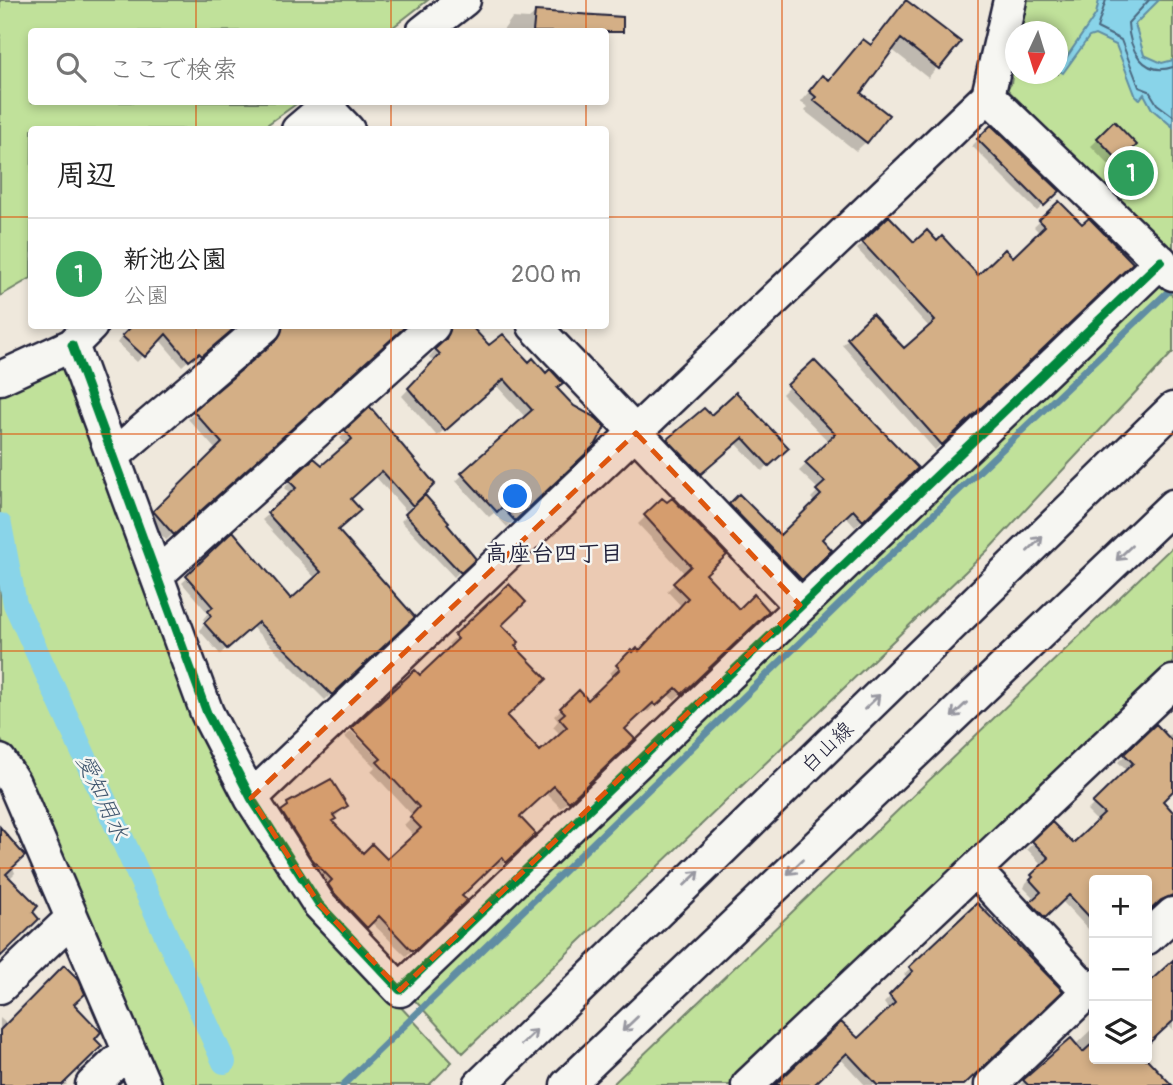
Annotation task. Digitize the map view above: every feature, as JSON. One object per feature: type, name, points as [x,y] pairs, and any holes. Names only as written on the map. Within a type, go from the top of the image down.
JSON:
[{"type":"street","points":[[251,798],[988,96],[1010,0]]},
{"type":"street","points":[[430,28],[459,14]]},
{"type":"street","points":[[0,378],[82,335],[113,456],[207,713],[251,798],[319,904],[400,990],[800,605],[1167,268],[988,96]]},
{"type":"street","points":[[303,126],[327,105]]},
{"type":"street","points":[[329,105],[345,126]]},
{"type":"street","points":[[113,456],[261,329]]},
{"type":"street","points":[[158,574],[430,329]]},
{"type":"street","points":[[537,329],[800,605]]},
{"type":"street","name":"白山線","points":[[480,1085],[1173,409]]},
{"type":"street","points":[[567,1085],[1173,506]]},
{"type":"street","points":[[748,1085],[1173,682]]},
{"type":"street","points":[[5,780],[72,918],[144,1085]]},
{"type":"street","points":[[975,870],[1089,986]]},
{"type":"street","points":[[1152,933],[1173,914]]},
{"type":"street","points":[[0,987],[72,918]]},
{"type":"street","points":[[991,1085],[1089,990]]},
{"type":"street","points":[[92,1085],[129,1050]]},
{"type":"highlighted area","points":[[636,433],[800,605],[400,990],[319,904],[251,798]]},
{"type":"green space","points":[[0,0],[428,0],[392,28],[28,28],[28,105],[295,105],[265,126],[28,126],[28,280],[0,296]]},
{"type":"green space","points":[[1027,0],[1173,0],[1173,256],[1007,89],[1011,84],[1068,84],[1068,21],[1023,21]]},
{"type":"green space","points":[[1160,284],[1173,296],[1173,352],[989,549],[463,1053],[409,994],[1149,285]]},
{"type":"green space","points":[[57,366],[66,370],[188,704],[398,1004],[452,1062],[429,1085],[162,1085],[67,873],[0,738],[0,392]]},
{"type":"green space","points":[[1173,546],[1173,665],[735,1085],[612,1085]]},
{"type":"water","points":[[1099,0],[1159,0],[1135,24],[1144,55],[1162,63],[1173,60],[1173,127],[1152,109],[1144,94],[1140,99],[1136,97],[1116,45],[1095,35],[1089,37],[1068,66],[1068,55],[1096,14]]},
{"type":"building","points":[[906,0],[961,42],[939,69],[901,39],[861,93],[889,115],[867,143],[813,100],[816,97],[809,91],[822,75],[829,80],[863,39],[871,45]]},
{"type":"building","points":[[535,11],[623,17],[623,32],[609,32],[609,28],[533,28]]},
{"type":"building","points":[[1114,121],[1137,145],[1120,162],[1097,138]]},
{"type":"building","points":[[991,125],[1060,191],[1044,206],[977,139]]},
{"type":"building","points":[[1059,201],[1082,224],[1089,218],[1133,263],[942,445],[847,338],[872,314],[904,348],[935,321],[862,242],[889,216],[914,242],[927,230],[937,241],[942,236],[978,275],[1005,249],[1013,257],[1045,226],[1039,220]]},
{"type":"building","points":[[129,329],[234,329],[202,356],[199,353],[189,361],[166,334],[145,357],[122,336]]},
{"type":"building","points":[[282,329],[403,329],[174,535],[153,511],[222,443],[193,411],[277,340]]},
{"type":"building","points":[[450,329],[474,329],[489,345],[503,334],[529,362],[533,358],[546,373],[550,369],[563,383],[557,388],[574,406],[596,418],[605,427],[596,444],[515,521],[502,507],[497,512],[461,473],[532,410],[504,379],[445,431],[408,388],[440,354],[435,349],[446,339]]},
{"type":"building","points":[[814,360],[918,468],[863,521],[853,510],[822,539],[832,550],[802,580],[729,504],[739,494],[780,535],[821,495],[816,490],[825,482],[805,463],[835,434],[787,385]]},
{"type":"building","points":[[736,392],[789,448],[769,466],[743,438],[701,474],[667,439],[704,408],[711,415]]},
{"type":"building","points":[[370,407],[435,484],[413,506],[382,471],[351,499],[361,510],[338,530],[415,617],[332,695],[258,622],[227,649],[204,623],[211,616],[208,611],[213,607],[186,576],[233,531],[291,599],[321,572],[267,513],[296,488],[289,481],[314,458],[322,465],[352,439],[345,430]]},
{"type":"building","points":[[425,495],[476,559],[461,573],[405,514]]},
{"type":"building","points":[[662,498],[667,502],[672,498],[727,555],[706,574],[739,609],[754,594],[769,611],[682,694],[676,688],[656,706],[653,703],[625,729],[635,739],[569,802],[554,786],[520,817],[536,834],[506,863],[502,857],[462,896],[467,900],[416,950],[411,950],[379,916],[367,928],[334,893],[328,884],[332,880],[311,858],[281,811],[288,806],[287,803],[331,779],[348,806],[333,815],[336,819],[332,821],[363,853],[372,844],[387,859],[421,828],[410,817],[419,807],[377,762],[381,759],[351,728],[415,670],[420,675],[458,639],[454,635],[509,584],[526,602],[502,625],[519,642],[515,646],[547,679],[507,716],[540,751],[567,727],[559,718],[565,713],[560,708],[579,690],[588,700],[620,669],[616,665],[631,650],[633,652],[637,648],[639,651],[688,598],[673,583],[691,566],[644,515]]},
{"type":"building","points":[[1156,724],[1173,742],[1173,791],[1163,801],[1173,812],[1173,895],[1161,900],[1152,908],[1152,875],[1089,875],[1089,917],[1069,895],[1045,918],[1030,902],[1041,892],[1030,880],[1033,877],[1031,875],[1049,858],[1032,841],[1052,822],[1073,843],[1104,814],[1092,803],[1133,763],[1124,754]]},
{"type":"building","points":[[0,827],[25,856],[6,874],[38,906],[33,912],[39,919],[0,957]]},
{"type":"building","points":[[977,903],[1063,991],[964,1085],[877,1085],[847,1053],[814,1085],[775,1085],[841,1022],[858,1038],[895,1003],[889,995],[913,971],[909,967]]},
{"type":"building","points":[[1173,960],[1173,1021],[1152,1040],[1152,1001],[1152,979]]},
{"type":"building","points":[[64,965],[79,980],[85,994],[74,1004],[101,1032],[95,1039],[102,1046],[62,1085],[0,1085],[0,1030]]},
{"type":"building","points":[[1071,1038],[1083,1052],[1089,1047],[1089,1064],[1152,1064],[1172,1085],[1028,1085],[1023,1080]]},
{"type":"waterway","points":[[343,1085],[875,570],[1173,287]]},
{"type":"waterway","name":"愛知用水","points":[[0,525],[15,604],[224,1062]]},
{"type":"cycle path","points":[[72,345],[207,713],[251,798],[319,904],[400,990],[1161,261]]},
{"type":"place","name":"新池公園","points":[[1131,173]]},
{"type":"district","name":"高座台四丁目","points":[[554,553]]}]
